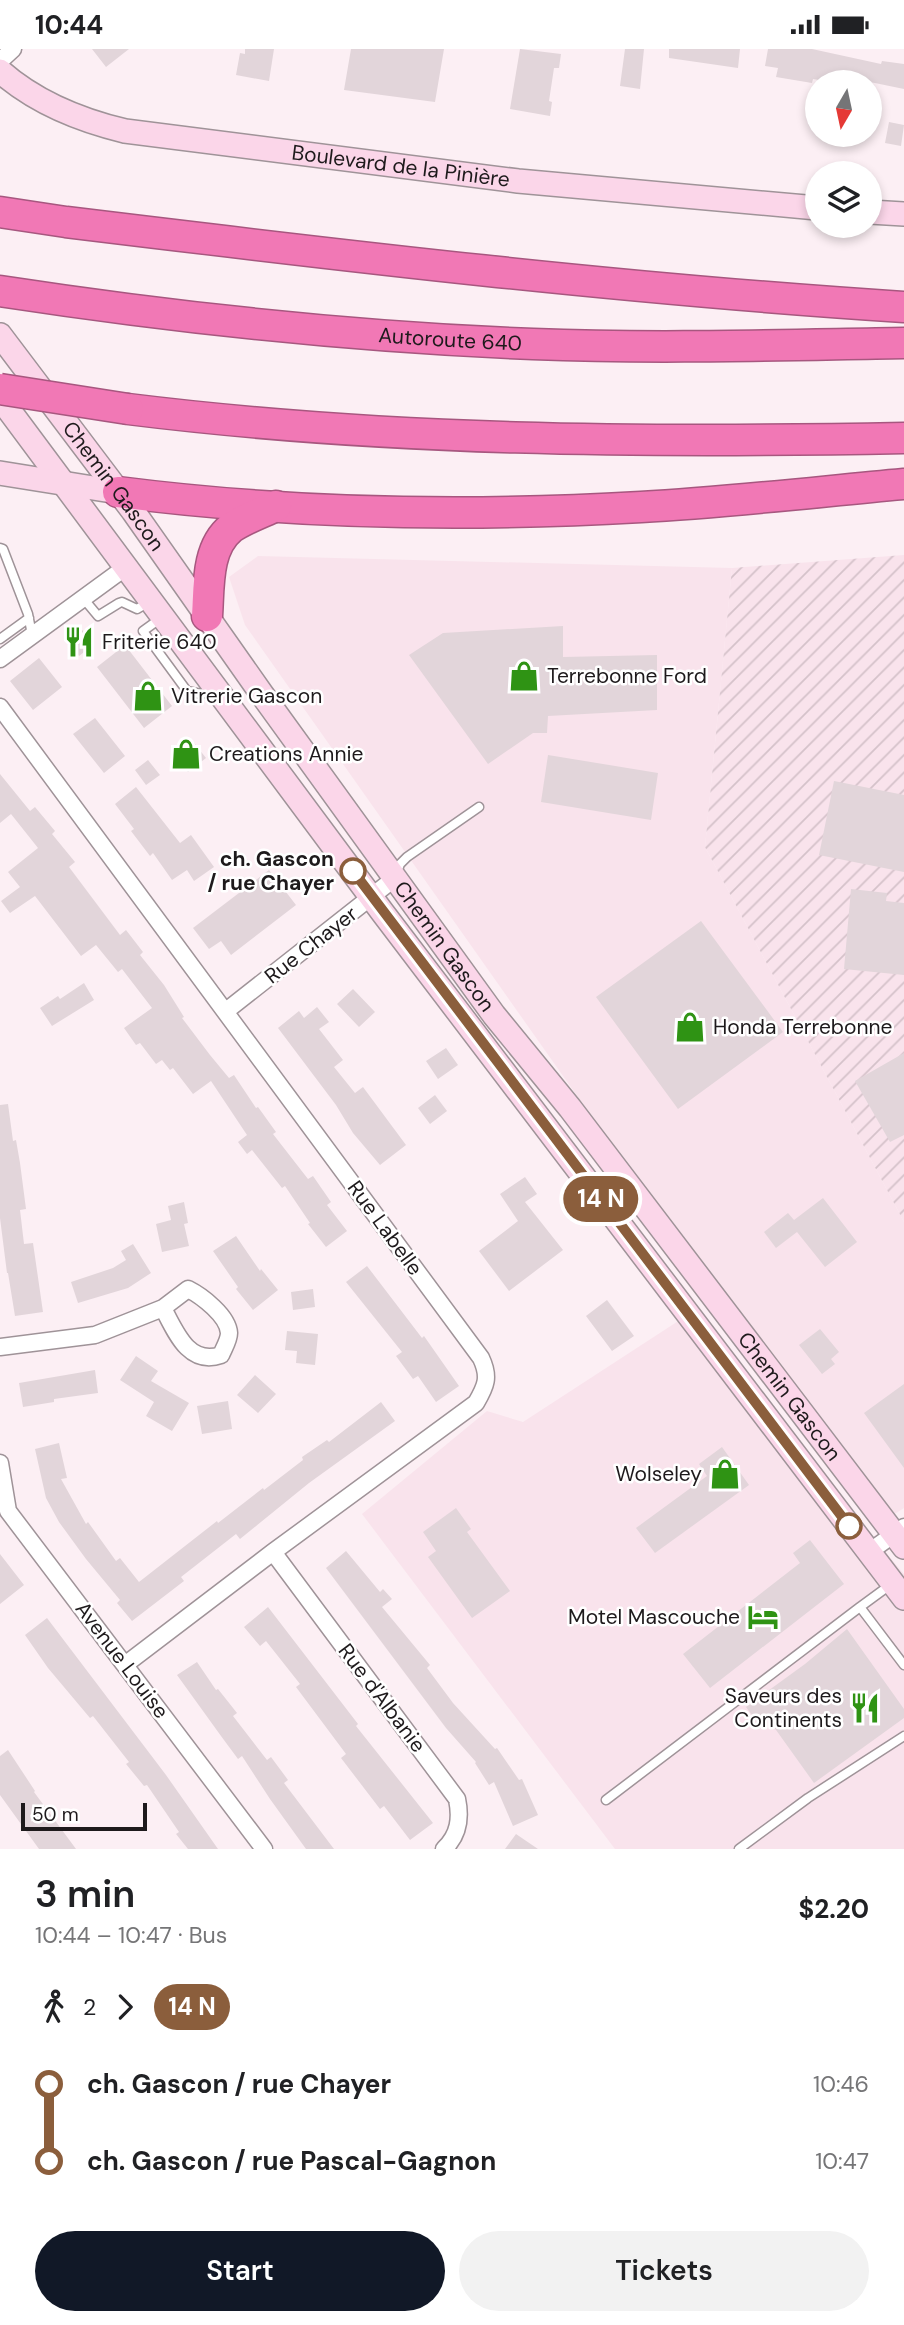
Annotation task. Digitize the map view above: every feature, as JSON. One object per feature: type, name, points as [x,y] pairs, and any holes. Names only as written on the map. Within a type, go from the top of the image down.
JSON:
[{"type":"highway","points":[[0,212],[571,281],[720,295],[904,307]]},
{"type":"highway","name":"Autoroute 640","points":[[0,291],[253,324],[446,340],[644,346],[904,343]]},
{"type":"highway","points":[[0,389],[128,409],[262,424],[466,437],[665,442],[904,438]]},
{"type":"highway","points":[[118,492],[276,505],[422,511],[597,509],[904,484]]},
{"type":"highway","points":[[207,616],[212,562],[222,538],[237,525],[276,505]]},
{"type":"main road","name":"Boulevard de la Pinière","points":[[0,71],[27,91],[65,112],[125,131],[518,181],[805,207]]},
{"type":"main road","points":[[882,213],[904,214]]},
{"type":"main road","name":"Chemin Gascon","points":[[0,335],[118,492],[494,1015],[570,1108],[901,1536]]},
{"type":"main road","name":"Chemin Gascon","points":[[0,398],[372,896],[898,1590]]},
{"type":"main road","points":[[0,473],[118,492]]},
{"type":"street","points":[[0,61],[13,49]]},
{"type":"street","points":[[0,659],[126,567]]},
{"type":"street","name":"Rue Labelle","points":[[0,707],[481,1358],[487,1370],[486,1385],[476,1403],[126,1664]]},
{"type":"street","name":"Rue Chayer","points":[[226,1011],[395,878]]},
{"type":"street","points":[[0,1347],[95,1335],[163,1308],[188,1289],[200,1295],[215,1310],[228,1330],[229,1337],[221,1355],[209,1359],[194,1355],[178,1335],[163,1308]]},
{"type":"street","name":"Avenue Louise","points":[[0,1463],[4,1514],[126,1664],[264,1849]]},
{"type":"street","points":[[869,1552],[901,1536]]},
{"type":"street","name":"Rue d'Albanie","points":[[273,1552],[457,1798],[460,1812],[458,1829],[444,1849]]},
{"type":"lane","points":[[0,548],[4,549],[29,618],[32,635]]},
{"type":"lane","points":[[83,598],[98,616],[122,602],[137,610],[157,608]]},
{"type":"lane","points":[[0,639],[29,618]]},
{"type":"lane","points":[[395,878],[400,864],[407,857],[479,807]]},
{"type":"lane","points":[[606,1800],[860,1608],[898,1590]]},
{"type":"lane","points":[[860,1608],[904,1665]]},
{"type":"lane","points":[[739,1849],[808,1798],[904,1736]]},
{"type":"shaded area","points":[[904,555],[904,1222],[705,847],[732,568]]},
{"type":"shaded area","points":[[258,556],[732,568],[705,847],[904,1222],[904,1508],[879,1524],[245,625],[229,577]]},
{"type":"shaded area","points":[[686,1316],[904,1574],[904,1849],[615,1849],[362,1514],[487,1411],[523,1422]]},
{"type":"building","points":[[92,49],[129,49],[106,67]]},
{"type":"building","points":[[245,49],[274,49],[269,81],[236,75],[240,53],[245,54]]},
{"type":"building","points":[[351,49],[444,49],[435,102],[344,90]]},
{"type":"building","points":[[520,49],[561,54],[559,68],[554,68],[549,101],[552,102],[550,116],[510,109]]},
{"type":"building","points":[[625,49],[644,49],[640,89],[620,86]]},
{"type":"building","points":[[669,49],[740,49],[738,68],[669,58]]},
{"type":"building","points":[[768,49],[812,49],[881,64],[882,61],[904,64],[904,89],[882,84],[882,70],[805,70],[805,82],[776,77],[778,68],[765,66]]},
{"type":"building","points":[[889,122],[904,125],[901,146],[885,143]]},
{"type":"building","points":[[563,626],[563,657],[657,655],[657,710],[548,716],[547,733],[533,733],[488,764],[409,655],[443,633]]},
{"type":"building","points":[[80,627],[93,645],[79,656],[65,638]]},
{"type":"building","points":[[125,645],[172,706],[144,728],[97,667]]},
{"type":"building","points":[[39,658],[62,687],[33,710],[10,681]]},
{"type":"building","points":[[95,718],[125,756],[104,773],[73,734]]},
{"type":"building","points":[[191,739],[206,758],[188,772],[173,753]]},
{"type":"building","points":[[548,755],[658,773],[651,820],[541,802]]},
{"type":"building","points":[[148,760],[160,775],[146,785],[135,770]]},
{"type":"building","points":[[0,774],[30,811],[35,807],[55,831],[52,834],[75,862],[69,867],[120,935],[126,930],[143,952],[140,955],[164,985],[184,1017],[182,1018],[229,1078],[234,1075],[276,1132],[273,1134],[308,1179],[313,1176],[331,1202],[327,1205],[347,1231],[326,1247],[308,1224],[310,1223],[285,1186],[282,1188],[252,1150],[247,1154],[238,1142],[247,1135],[211,1081],[193,1094],[173,1068],[170,1070],[162,1060],[156,1064],[140,1043],[136,1045],[124,1028],[152,1008],[122,969],[118,972],[96,945],[81,956],[35,896],[10,913],[1,901],[20,887],[8,872],[38,848],[11,814],[0,823]]},
{"type":"building","points":[[834,781],[904,795],[904,872],[819,855]]},
{"type":"building","points":[[136,787],[180,843],[191,835],[214,867],[194,881],[187,870],[172,880],[153,853],[150,856],[131,831],[134,829],[115,804]]},
{"type":"building","points":[[269,870],[296,905],[231,955],[221,941],[209,949],[193,928]]},
{"type":"building","points":[[851,889],[887,893],[886,901],[904,903],[904,975],[844,969]]},
{"type":"building","points":[[701,921],[783,1032],[678,1109],[596,997]]},
{"type":"building","points":[[84,983],[94,1000],[52,1026],[40,1008]]},
{"type":"building","points":[[353,989],[375,1012],[359,1027],[337,1004]]},
{"type":"building","points":[[317,1007],[329,1022],[319,1029],[343,1060],[334,1067],[355,1093],[363,1087],[406,1145],[380,1165],[353,1133],[336,1105],[278,1028],[299,1011],[304,1018]]},
{"type":"building","points":[[446,1048],[458,1065],[438,1079],[426,1061]]},
{"type":"building","points":[[904,1053],[904,1135],[890,1142],[855,1081]]},
{"type":"building","points":[[435,1095],[447,1111],[430,1124],[418,1108]]},
{"type":"building","points":[[8,1104],[26,1209],[20,1210],[24,1244],[33,1243],[43,1312],[15,1316],[0,1218],[0,1105]]},
{"type":"building","points":[[525,1177],[537,1194],[525,1202],[563,1250],[509,1291],[479,1251],[518,1221],[500,1194]]},
{"type":"building","points":[[823,1198],[857,1242],[825,1267],[797,1232],[776,1248],[764,1232],[788,1213],[794,1220]]},
{"type":"building","points":[[184,1202],[188,1223],[184,1224],[189,1246],[162,1252],[156,1224],[171,1220],[168,1206]]},
{"type":"building","points":[[236,1236],[260,1271],[261,1269],[278,1290],[253,1310],[236,1289],[238,1287],[213,1251]]},
{"type":"building","points":[[133,1244],[151,1273],[128,1288],[78,1303],[71,1282],[113,1268],[126,1260],[121,1251]]},
{"type":"building","points":[[367,1266],[422,1338],[424,1336],[459,1386],[436,1402],[418,1376],[413,1379],[396,1356],[402,1352],[346,1282]]},
{"type":"building","points":[[313,1289],[315,1307],[293,1310],[291,1292]]},
{"type":"building","points":[[607,1300],[634,1336],[612,1351],[586,1316]]},
{"type":"building","points":[[820,1329],[839,1352],[831,1359],[835,1364],[822,1374],[799,1345]]},
{"type":"building","points":[[287,1331],[318,1334],[315,1365],[296,1363],[297,1351],[285,1350]]},
{"type":"building","points":[[136,1356],[158,1371],[151,1381],[189,1403],[172,1431],[146,1416],[154,1402],[120,1380]]},
{"type":"building","points":[[95,1370],[98,1393],[54,1399],[54,1402],[23,1407],[19,1383]]},
{"type":"building","points":[[255,1375],[276,1394],[258,1413],[237,1395]]},
{"type":"building","points":[[904,1384],[904,1468],[864,1413]]},
{"type":"building","points":[[228,1401],[232,1429],[202,1434],[197,1406]]},
{"type":"building","points":[[381,1402],[395,1421],[309,1483],[240,1539],[236,1534],[181,1577],[184,1581],[132,1621],[117,1603],[120,1600],[59,1522],[46,1498],[35,1449],[59,1443],[67,1478],[61,1479],[86,1524],[88,1522],[116,1561],[120,1558],[139,1582],[217,1521],[218,1523],[263,1488],[264,1490],[303,1460],[302,1457],[327,1440],[329,1442]]},
{"type":"building","points":[[722,1447],[749,1485],[655,1553],[636,1528],[707,1476],[699,1464]]},
{"type":"building","points":[[456,1508],[471,1529],[467,1532],[510,1591],[472,1618],[428,1557],[436,1551],[423,1532]]},
{"type":"building","points":[[810,1540],[844,1584],[710,1688],[683,1654],[800,1563],[793,1553]]},
{"type":"building","points":[[346,1551],[380,1592],[383,1589],[392,1599],[382,1607],[430,1665],[427,1668],[453,1703],[495,1749],[497,1748],[519,1780],[522,1779],[538,1815],[513,1826],[494,1782],[489,1785],[476,1762],[446,1728],[326,1568]]},
{"type":"building","points":[[0,1554],[24,1585],[0,1604]]},
{"type":"building","points":[[268,1607],[358,1724],[356,1726],[433,1823],[410,1840],[384,1806],[380,1809],[341,1758],[346,1754],[296,1687],[300,1684],[266,1641],[260,1646],[244,1627]]},
{"type":"building","points":[[47,1618],[166,1775],[218,1849],[188,1849],[147,1785],[144,1786],[126,1764],[129,1762],[93,1716],[90,1718],[48,1668],[25,1635]]},
{"type":"building","points":[[847,1629],[904,1709],[904,1718],[814,1783],[766,1716],[757,1722],[746,1707]]},
{"type":"building","points":[[197,1662],[216,1690],[218,1689],[237,1713],[233,1716],[267,1760],[271,1757],[288,1780],[284,1783],[334,1849],[306,1849],[242,1756],[238,1759],[221,1736],[177,1675]]},
{"type":"building","points":[[8,1750],[34,1792],[76,1849],[39,1849],[0,1795],[0,1756]]},
{"type":"building","points":[[516,1834],[538,1849],[505,1849]]},
{"type":"bus line","points":[[353,871],[849,1526]]},
{"type":"place","name":"Friterie 640","points":[[79,642]]},
{"type":"place","name":"Terrebonne Ford","points":[[524,676]]},
{"type":"place","name":"Vitrerie Gascon","points":[[148,696]]},
{"type":"place","name":"Creations Annie","points":[[186,754]]},
{"type":"place","name":"ch. Gascon / rue Chayer","points":[[353,871]]},
{"type":"place","name":"Honda Terrebonne","points":[[690,1027]]},
{"type":"place","name":"Wolseley","points":[[725,1474]]},
{"type":"place","name":"Motel Mascouche","points":[[763,1617]]},
{"type":"place","name":"Saveurs des Continents","points":[[865,1708]]}]
